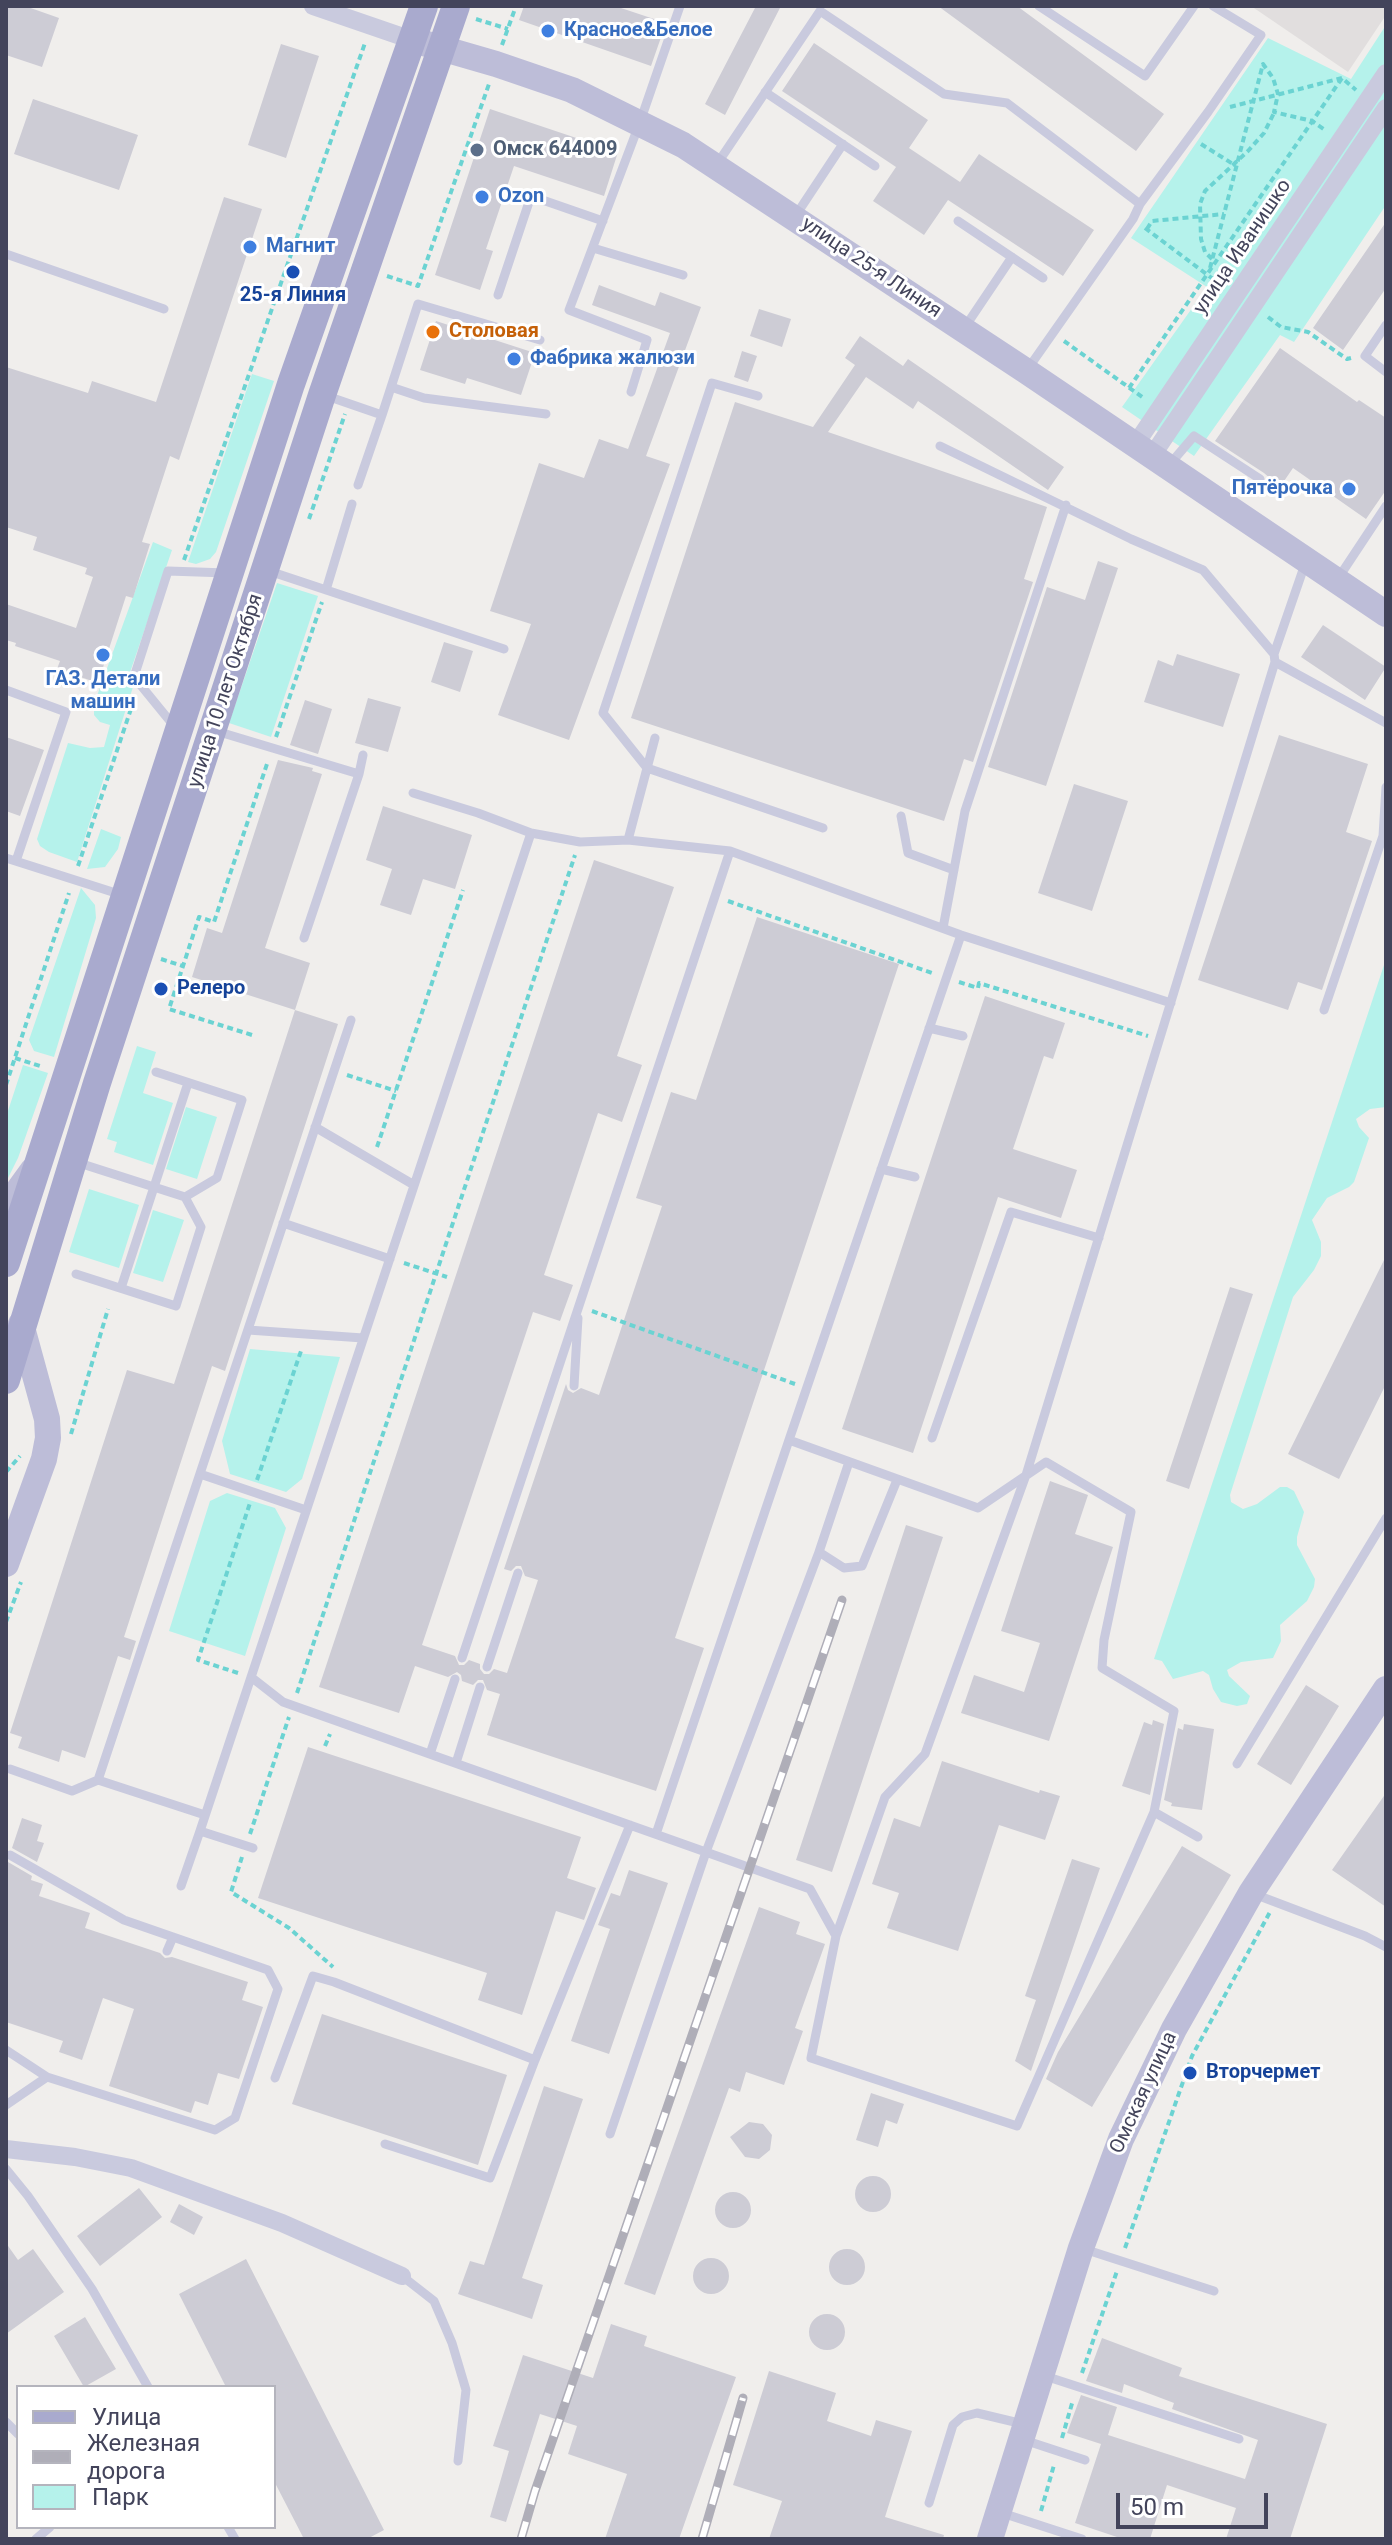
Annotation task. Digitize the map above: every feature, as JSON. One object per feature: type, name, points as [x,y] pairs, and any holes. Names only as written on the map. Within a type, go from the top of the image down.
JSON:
[{"type":"main road","name":"улица 10 лет Октября","points":[[6,1263],[291,384],[424,6]]},
{"type":"main road","name":"улица 10 лет Октября","points":[[6,1380],[73,1161],[322,395],[456,6]]},
{"type":"main road","name":"улица 25-я Линия","points":[[412,40],[572,90],[640,122],[716,166],[1386,614]]},
{"type":"main road","points":[[6,1207],[39,1161]]},
{"type":"main road","points":[[6,1564],[44,1459],[48,1438],[47,1419],[21,1324]]},
{"type":"main road","name":"Омская улица","points":[[990,2539],[1081,2248],[1121,2139],[1174,2029],[1263,1898],[1386,1689]]},
{"type":"street","name":"улица 25-я Линия","points":[[313,6],[412,40]]},
{"type":"street","name":"улица Иванишко","points":[[1151,456],[1236,296],[1386,73]]},
{"type":"street","name":"улица Иванишко","points":[[1151,456],[1386,108]]},
{"type":"street","points":[[6,2149],[75,2157],[131,2168],[282,2223],[402,2276]]},
{"type":"lane","points":[[631,392],[647,340],[569,310],[680,6]]},
{"type":"lane","points":[[1039,6],[1145,76],[1194,6]]},
{"type":"lane","points":[[1026,371],[1261,35],[1213,6]]},
{"type":"lane","points":[[716,166],[820,11],[944,94],[1007,103],[1140,204]]},
{"type":"lane","points":[[765,92],[875,166]]},
{"type":"lane","points":[[794,217],[843,144]]},
{"type":"lane","points":[[498,295],[531,196],[603,221]]},
{"type":"lane","points":[[958,221],[1043,278]]},
{"type":"lane","points":[[593,248],[683,275]]},
{"type":"lane","points":[[6,254],[164,309]]},
{"type":"lane","points":[[963,329],[1012,257]]},
{"type":"lane","points":[[358,485],[418,304],[540,340]]},
{"type":"lane","points":[[1386,325],[1365,356],[1386,372]]},
{"type":"lane","points":[[758,396],[712,383],[603,713],[647,768],[823,828]]},
{"type":"lane","points":[[391,387],[424,398],[546,414]]},
{"type":"lane","points":[[322,395],[382,415]]},
{"type":"lane","points":[[1151,456],[1194,436],[1260,479]]},
{"type":"lane","points":[[940,446],[1131,539],[1203,570],[1275,658],[1386,723]]},
{"type":"lane","points":[[326,590],[352,504]]},
{"type":"lane","points":[[943,928],[965,811],[1066,505]]},
{"type":"lane","points":[[1337,580],[1386,506]]},
{"type":"lane","points":[[789,1440],[978,1508],[1026,1475],[1046,1462],[1131,1512],[1104,1640],[1102,1668],[1174,1711],[1154,1812],[1017,2126],[811,2058],[836,1936],[885,1797],[925,1754],[1026,1475],[1306,560]]},
{"type":"lane","points":[[265,570],[504,649]]},
{"type":"lane","points":[[179,731],[134,677],[168,571],[230,573]]},
{"type":"lane","points":[[6,690],[66,712],[11,860],[125,896]]},
{"type":"lane","points":[[213,730],[359,774]]},
{"type":"lane","points":[[628,840],[655,738]]},
{"type":"lane","points":[[304,938],[363,755]]},
{"type":"lane","points":[[1324,1010],[1383,836],[1386,787]]},
{"type":"lane","points":[[413,793],[531,833],[580,842],[628,840],[730,851],[961,935],[1171,1003]]},
{"type":"lane","points":[[901,816],[908,853],[954,870]]},
{"type":"lane","points":[[181,1886],[531,833]]},
{"type":"lane","points":[[462,1658],[730,851]]},
{"type":"lane","points":[[656,1834],[961,935]]},
{"type":"lane","points":[[98,1780],[351,1020]]},
{"type":"lane","points":[[929,1028],[963,1036]]},
{"type":"lane","points":[[156,1072],[242,1100],[217,1178],[185,1197]]},
{"type":"lane","points":[[121,1288],[188,1083]]},
{"type":"lane","points":[[315,1127],[414,1185]]},
{"type":"lane","points":[[73,1161],[185,1197],[201,1227],[176,1306],[76,1274]]},
{"type":"lane","points":[[881,1169],[915,1177]]},
{"type":"lane","points":[[932,1438],[1011,1212],[1099,1238]]},
{"type":"lane","points":[[283,1223],[390,1259]]},
{"type":"lane","points":[[574,1386],[578,1306]]},
{"type":"lane","points":[[248,1330],[363,1338]]},
{"type":"lane","points":[[610,2134],[706,1852],[819,1552],[849,1462]]},
{"type":"lane","points":[[200,1474],[306,1510]]},
{"type":"lane","points":[[819,1552],[844,1568],[862,1566],[897,1480]]},
{"type":"lane","points":[[1237,1764],[1386,1518]]},
{"type":"lane","points":[[487,1667],[518,1573]]},
{"type":"lane","points":[[251,1677],[283,1702],[810,1889],[836,1936]]},
{"type":"lane","points":[[430,1754],[455,1679]]},
{"type":"lane","points":[[456,1763],[480,1687]]},
{"type":"lane","points":[[10,1769],[72,1791],[98,1780],[205,1815]]},
{"type":"lane","points":[[1154,1812],[1198,1837]]},
{"type":"lane","points":[[385,2144],[490,2178],[630,1825]]},
{"type":"lane","points":[[200,1831],[250,1847]]},
{"type":"lane","points":[[6,2050],[47,2077],[215,2130],[235,2118],[278,1989],[268,1970],[124,1920],[10,1855]]},
{"type":"lane","points":[[1263,1898],[1386,1947]]},
{"type":"lane","points":[[167,1951],[173,1937]]},
{"type":"lane","points":[[275,2078],[313,1976],[535,2060]]},
{"type":"lane","points":[[6,2105],[47,2077]]},
{"type":"lane","points":[[6,2169],[92,2289],[147,2385]]},
{"type":"lane","points":[[1081,2248],[1214,2291]]},
{"type":"lane","points":[[402,2276],[434,2301],[459,2366],[466,2390],[458,2461]]},
{"type":"lane","points":[[1042,2375],[1239,2439]]},
{"type":"lane","points":[[929,2503],[953,2425],[962,2417],[977,2413],[1024,2432],[1058,2451],[1085,2460]]},
{"type":"lane","points":[[999,2512],[1082,2539]]},
{"type":"path","points":[[418,286],[516,6]]},
{"type":"path","points":[[180,572],[371,27]]},
{"type":"path","points":[[1208,273],[1212,259],[1224,214],[1236,162],[1263,64],[1273,78],[1278,94],[1274,112],[1264,133],[1236,162],[1205,191],[1200,204],[1205,252],[1212,259]]},
{"type":"path","points":[[1208,112],[1342,78]]},
{"type":"path","points":[[1342,78],[1368,99]]},
{"type":"path","points":[[1129,388],[1342,78]]},
{"type":"path","points":[[1274,112],[1312,121],[1340,141]]},
{"type":"path","points":[[1189,138],[1236,162]]},
{"type":"path","points":[[1147,229],[1152,221],[1224,214]]},
{"type":"path","points":[[1133,219],[1236,296]]},
{"type":"path","points":[[1253,306],[1281,327],[1308,332],[1347,359],[1365,356]]},
{"type":"path","points":[[252,1035],[169,1009],[199,917],[214,922],[326,590]]},
{"type":"path","points":[[6,1085],[139,684]]},
{"type":"path","points":[[362,1992],[289,1928],[231,1892],[250,1847],[293,1705],[580,842]]},
{"type":"path","points":[[373,1161],[463,890]]},
{"type":"path","points":[[15,1058],[43,1067]]},
{"type":"path","points":[[334,1071],[396,1091]]},
{"type":"path","points":[[390,1259],[447,1277]]},
{"type":"path","points":[[578,1306],[807,1388]]},
{"type":"path","points":[[204,1641],[198,1660],[231,1671]]},
{"type":"path","points":[[1037,2524],[1077,2387],[1192,2056],[1263,1898]]},
{"type":"shaded area","points":[[1251,6],[1386,6],[1386,15],[1348,72]]},
{"type":"green space","points":[[1386,25],[1386,205],[1294,342],[1280,335],[1194,456],[1122,407],[1207,287],[1131,238],[1268,38],[1351,79]]},
{"type":"green space","points":[[252,374],[274,381],[216,552],[210,559],[196,564],[188,562]]},
{"type":"green space","points":[[153,542],[172,550],[126,684],[133,687],[77,862],[49,852],[40,846],[37,839],[68,743],[90,748],[104,747],[110,725],[100,722],[94,715],[94,704]]},
{"type":"green space","points":[[277,583],[318,596],[271,737],[229,723]]},
{"type":"green space","points":[[101,829],[121,837],[118,849],[105,867],[87,869]]},
{"type":"green space","points":[[81,888],[95,905],[96,918],[54,1057],[34,1051],[29,1040]]},
{"type":"green space","points":[[1386,959],[1386,1107],[1370,1109],[1356,1119],[1369,1138],[1354,1182],[1327,1198],[1312,1220],[1321,1242],[1321,1256],[1293,1297],[1230,1495],[1231,1502],[1243,1509],[1257,1504],[1280,1487],[1294,1491],[1304,1512],[1297,1545],[1315,1579],[1314,1587],[1307,1601],[1280,1625],[1281,1641],[1273,1658],[1241,1662],[1227,1670],[1229,1676],[1250,1696],[1247,1704],[1237,1706],[1221,1702],[1209,1675],[1203,1671],[1173,1679],[1162,1661],[1154,1659]]},
{"type":"green space","points":[[137,1046],[156,1052],[143,1093],[173,1103],[153,1165],[114,1152],[117,1142],[107,1139]]},
{"type":"green space","points":[[23,1065],[48,1073],[18,1158],[6,1182],[6,1117]]},
{"type":"green space","points":[[186,1107],[217,1117],[197,1179],[166,1169]]},
{"type":"green space","points":[[89,1189],[139,1205],[119,1268],[69,1252]]},
{"type":"green space","points":[[153,1210],[184,1220],[163,1282],[133,1273]]},
{"type":"green space","points":[[250,1349],[340,1357],[302,1479],[286,1492],[230,1474],[222,1441]]},
{"type":"green space","points":[[227,1493],[275,1508],[286,1528],[245,1656],[169,1631],[210,1501]]},
{"type":"building","points":[[6,6],[25,6],[59,18],[42,67],[6,55]]},
{"type":"building","points":[[524,6],[615,6],[666,23],[651,66],[519,20]]},
{"type":"building","points":[[756,6],[781,6],[725,115],[705,104]]},
{"type":"building","points":[[938,6],[1017,6],[1164,114],[1136,151]]},
{"type":"building","points":[[814,43],[928,120],[909,148],[960,182],[979,154],[1094,230],[1063,276],[948,200],[924,235],[873,201],[896,167],[782,91]]},
{"type":"building","points":[[281,44],[319,56],[286,158],[248,145]]},
{"type":"building","points":[[33,99],[138,135],[119,190],[14,154]]},
{"type":"building","points":[[490,109],[618,152],[604,196],[514,166],[486,249],[493,251],[480,290],[435,275]]},
{"type":"building","points":[[224,197],[262,209],[179,460],[170,456],[142,542],[150,544],[133,598],[126,596],[98,683],[57,669],[60,661],[6,640],[6,604],[76,628],[93,577],[85,574],[87,568],[33,550],[37,537],[6,527],[6,367],[88,393],[92,381],[156,402]]},
{"type":"building","points":[[1386,222],[1386,288],[1343,350],[1313,328]]},
{"type":"building","points":[[599,285],[655,306],[660,292],[701,307],[646,456],[670,464],[569,740],[498,715],[531,624],[490,611],[539,463],[584,478],[599,439],[628,449],[670,333],[592,305]]},
{"type":"building","points":[[759,309],[791,319],[782,347],[750,336]]},
{"type":"building","points":[[436,321],[535,353],[521,395],[467,378],[465,384],[420,370]]},
{"type":"building","points":[[860,336],[903,366],[908,359],[1064,467],[1048,490],[918,401],[913,409],[866,377],[828,432],[1047,507],[1024,579],[1033,582],[973,762],[964,759],[944,821],[631,718],[735,402],[813,427],[855,365],[845,358]]},
{"type":"building","points":[[1280,348],[1357,402],[1359,400],[1386,418],[1386,490],[1366,519],[1293,468],[1280,487],[1215,441]]},
{"type":"building","points":[[742,351],[757,356],[748,382],[734,377]]},
{"type":"building","points":[[1098,561],[1118,568],[1046,786],[988,767],[1047,587],[1085,600]]},
{"type":"building","points":[[1323,625],[1386,667],[1365,700],[1301,657]]},
{"type":"building","points":[[444,642],[473,651],[460,692],[431,682]]},
{"type":"building","points":[[1177,654],[1240,674],[1223,727],[1144,702],[1158,660],[1173,666]]},
{"type":"building","points":[[368,698],[401,707],[388,752],[355,743]]},
{"type":"building","points":[[305,700],[332,709],[318,754],[290,745]]},
{"type":"building","points":[[1279,735],[1368,764],[1346,832],[1372,841],[1322,990],[1298,982],[1288,1010],[1198,980]]},
{"type":"building","points":[[6,737],[44,750],[20,816],[6,811]]},
{"type":"building","points":[[278,760],[313,768],[312,771],[322,774],[265,948],[310,963],[295,1010],[192,977],[207,928],[222,933]]},
{"type":"building","points":[[1074,784],[1128,801],[1092,911],[1038,893]]},
{"type":"building","points":[[383,806],[472,835],[455,889],[423,879],[411,915],[380,905],[392,869],[366,860]]},
{"type":"building","points":[[594,860],[674,887],[617,1056],[642,1065],[622,1122],[598,1113],[544,1275],[573,1285],[560,1321],[533,1312],[422,1645],[455,1656],[459,1665],[469,1660],[480,1664],[484,1674],[494,1669],[507,1673],[538,1580],[525,1576],[521,1566],[511,1571],[504,1569],[566,1384],[573,1393],[581,1388],[599,1395],[662,1206],[636,1198],[671,1092],[696,1100],[757,917],[899,964],[675,1638],[704,1648],[656,1791],[487,1735],[500,1694],[487,1690],[483,1680],[473,1685],[462,1681],[457,1672],[448,1677],[415,1666],[399,1713],[319,1687]]},
{"type":"building","points":[[985,996],[1065,1023],[1053,1059],[1044,1056],[1013,1149],[1077,1170],[1061,1218],[998,1197],[913,1453],[842,1429]]},
{"type":"building","points":[[295,1010],[338,1024],[225,1371],[212,1366],[124,1637],[136,1641],[130,1660],[118,1656],[85,1758],[62,1750],[59,1762],[18,1748],[22,1737],[10,1733],[127,1370],[174,1384]]},
{"type":"building","points":[[1386,1256],[1386,1384],[1339,1479],[1288,1454]]},
{"type":"building","points":[[1230,1287],[1253,1294],[1189,1489],[1166,1481]]},
{"type":"building","points":[[1050,1481],[1088,1495],[1075,1534],[1113,1547],[1049,1741],[961,1713],[974,1675],[1024,1692],[1040,1643],[1001,1631]]},
{"type":"building","points":[[906,1525],[943,1537],[832,1872],[796,1860]]},
{"type":"building","points":[[1306,1685],[1339,1706],[1291,1785],[1257,1764]]},
{"type":"building","points":[[1153,1720],[1164,1724],[1150,1795],[1122,1786],[1144,1722],[1152,1725]]},
{"type":"building","points":[[1184,1724],[1214,1729],[1202,1810],[1171,1806],[1172,1803],[1164,1800],[1178,1728],[1183,1730]]},
{"type":"building","points":[[308,1747],[581,1837],[567,1878],[596,1888],[584,1920],[556,1911],[522,2015],[478,2000],[487,1973],[258,1898]]},
{"type":"building","points":[[942,1761],[1039,1793],[1040,1790],[1060,1796],[1045,1840],[999,1825],[958,1951],[887,1928],[899,1893],[872,1884],[894,1818],[920,1827]]},
{"type":"building","points":[[1386,1793],[1386,1907],[1332,1870]]},
{"type":"building","points":[[22,1818],[42,1825],[37,1841],[44,1843],[37,1862],[12,1848]]},
{"type":"building","points":[[1182,1846],[1231,1875],[1092,2107],[1046,2079],[1058,2052]]},
{"type":"building","points":[[1072,1859],[1100,1868],[1031,2071],[1015,2061],[1036,2000],[1025,1996]]},
{"type":"building","points":[[8,1862],[32,1876],[31,1880],[43,1884],[39,1896],[90,1913],[85,1928],[160,1953],[165,1958],[172,1957],[248,1982],[242,2000],[263,2007],[239,2079],[218,2073],[208,2105],[195,2101],[191,2113],[109,2086],[134,2009],[103,1998],[82,2060],[59,2052],[63,2041],[6,2022]]},
{"type":"building","points":[[629,1870],[668,1883],[609,2054],[571,2041],[610,1929],[598,1925],[611,1893],[620,1896]]},
{"type":"building","points":[[759,1907],[800,1922],[796,1934],[825,1944],[795,2028],[803,2031],[784,2085],[746,2072],[740,2092],[729,2088],[655,2295],[624,2284]]},
{"type":"building","points":[[322,2014],[507,2075],[478,2165],[292,2104]]},
{"type":"building","points":[[544,2086],[583,2099],[522,2278],[543,2285],[532,2319],[458,2294],[470,2261],[484,2265]]},
{"type":"building","points":[[871,2093],[904,2104],[897,2124],[886,2120],[878,2147],[856,2140]]},
{"type":"building","points":[[749,2122],[763,2124],[772,2135],[770,2150],[759,2159],[745,2157],[730,2137]]},
{"type":"building","points":[[873,2176],[886,2181],[891,2194],[886,2207],[873,2212],[860,2207],[855,2194],[860,2181]]},
{"type":"building","points":[[139,2188],[162,2217],[100,2266],[77,2236]]},
{"type":"building","points":[[733,2192],[746,2197],[751,2210],[746,2223],[733,2228],[720,2223],[715,2210],[720,2197]]},
{"type":"building","points":[[179,2204],[203,2217],[194,2235],[170,2222]]},
{"type":"building","points":[[6,2243],[18,2260],[33,2249],[64,2292],[6,2334]]},
{"type":"building","points":[[847,2249],[860,2254],[865,2267],[860,2280],[847,2285],[834,2280],[829,2267],[834,2254]]},
{"type":"building","points":[[711,2258],[724,2263],[729,2276],[724,2289],[711,2294],[698,2289],[693,2276],[698,2263]]},
{"type":"building","points":[[246,2259],[384,2530],[367,2539],[304,2539],[276,2485],[276,2385],[225,2385],[179,2294]]},
{"type":"building","points":[[827,2314],[840,2319],[845,2332],[840,2345],[827,2350],[814,2345],[809,2332],[814,2319]]},
{"type":"building","points":[[85,2317],[116,2369],[83,2385],[54,2336]]},
{"type":"building","points":[[611,2324],[647,2336],[644,2346],[736,2377],[679,2539],[605,2539],[627,2474],[568,2454],[577,2426],[540,2414],[506,2522],[490,2517],[509,2451],[493,2446],[523,2355],[593,2378]]},
{"type":"building","points":[[1102,2338],[1182,2368],[1179,2376],[1327,2424],[1290,2539],[1226,2539],[1236,2508],[1167,2485],[1150,2539],[1123,2539],[1075,2523],[1101,2444],[1067,2433],[1081,2395],[1117,2407],[1108,2435],[1245,2479],[1258,2440],[1172,2409],[1174,2403],[1124,2384],[1122,2393],[1086,2381]]},
{"type":"building","points":[[769,2371],[836,2393],[827,2421],[871,2436],[876,2420],[912,2431],[885,2517],[944,2535],[943,2539],[769,2539],[782,2501],[733,2485]]},
{"type":"railway","points":[[521,2539],[842,1600]]},
{"type":"railway","points":[[702,2539],[743,2398]]},
{"type":"place","name":"Красное&Белое","points":[[548,31]]},
{"type":"place","name":"Омск 644009","points":[[477,150]]},
{"type":"place","name":"Ozon","points":[[482,197]]},
{"type":"place","name":"Магнит","points":[[250,247]]},
{"type":"place","name":"25-я Линия","points":[[293,272]]},
{"type":"place","name":"Столовая","points":[[433,332]]},
{"type":"place","name":"Фабрика жалюзи","points":[[514,359]]},
{"type":"place","name":"Пятёрочка","points":[[1349,489]]},
{"type":"place","name":"ГАЗ. Детали машин","points":[[103,655]]},
{"type":"place","name":"Релеро","points":[[161,989]]},
{"type":"place","name":"Вторчермет","points":[[1190,2073]]}]
